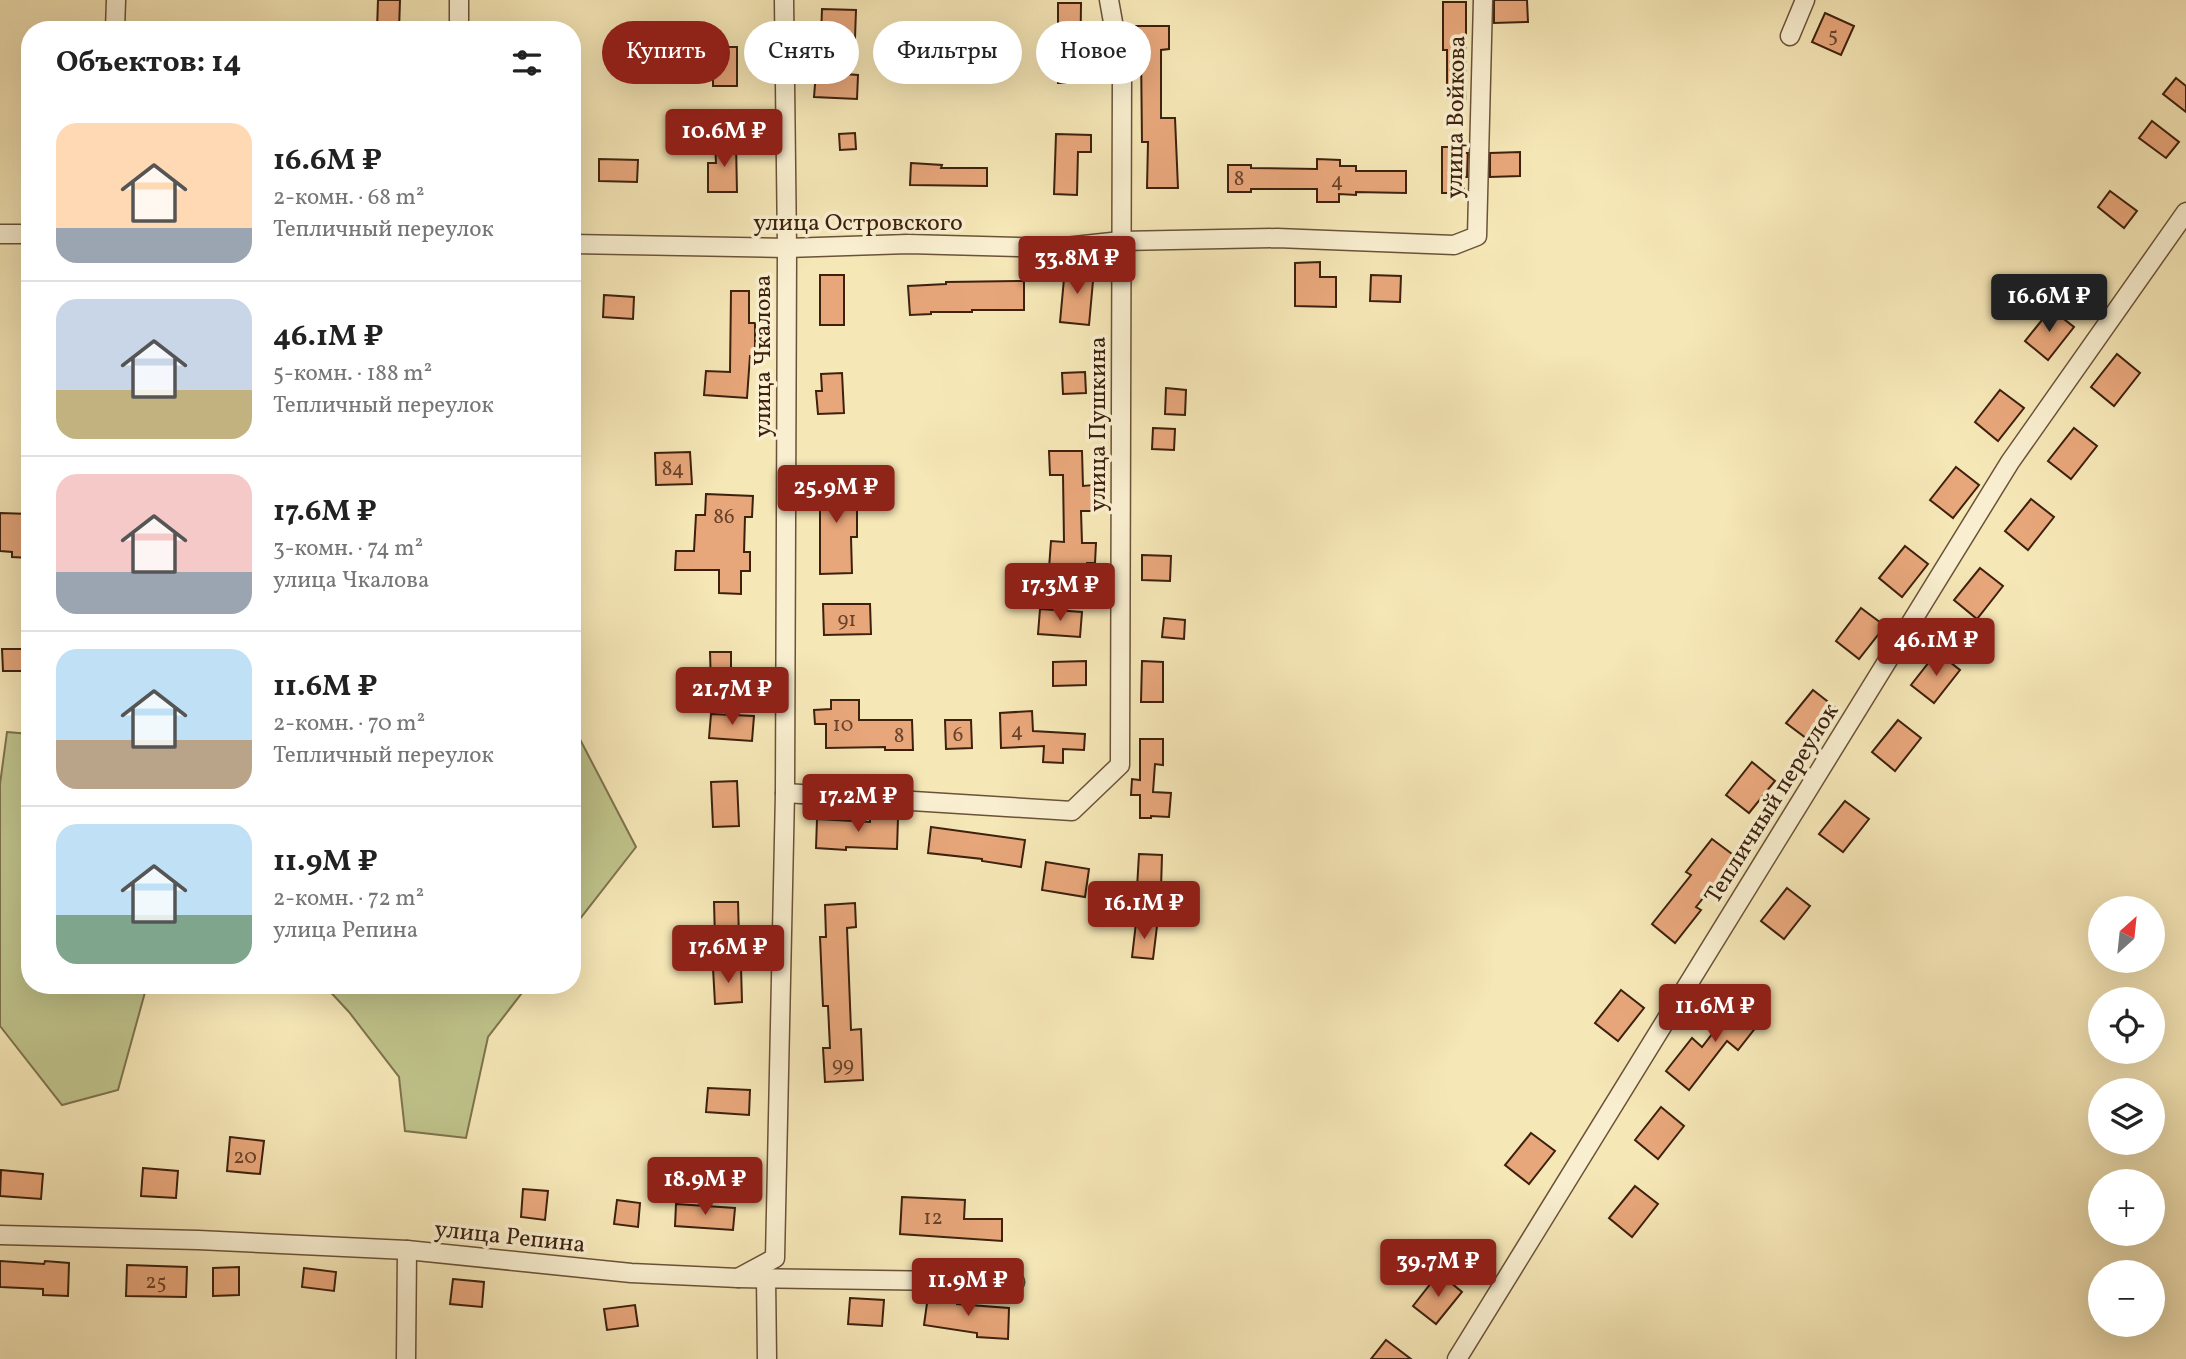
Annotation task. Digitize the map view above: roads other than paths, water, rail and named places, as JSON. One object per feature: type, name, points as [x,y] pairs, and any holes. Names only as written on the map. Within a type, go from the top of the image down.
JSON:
[{"type":"street","points":[[115,21],[116,0]]},
{"type":"street","points":[[459,0],[459,21]]},
{"type":"street","name":"улица Чкалова","points":[[738,1278],[775,1258],[785,793],[787,248],[784,0]]},
{"type":"street","name":"улица Пушкина","points":[[785,793],[1072,811],[1121,765],[1122,72],[1109,0]]},
{"type":"street","name":"улица Войкова","points":[[1477,236],[1483,0]]},
{"type":"street","points":[[1790,36],[1805,0]]},
{"type":"street","name":"Тепличный переулок","points":[[1457,1359],[2010,462],[2186,212]]},
{"type":"street","points":[[0,233],[21,234]]},
{"type":"street","name":"улица Островского","points":[[581,244],[787,248],[908,244],[1056,248],[1121,241],[1277,239],[1454,245],[1477,236]]},
{"type":"street","name":"улица Репина","points":[[0,1236],[198,1240],[407,1250],[631,1273],[738,1278],[1015,1282]]},
{"type":"street","points":[[406,1359],[407,1250]]},
{"type":"street","points":[[766,1279],[767,1359]]}]
